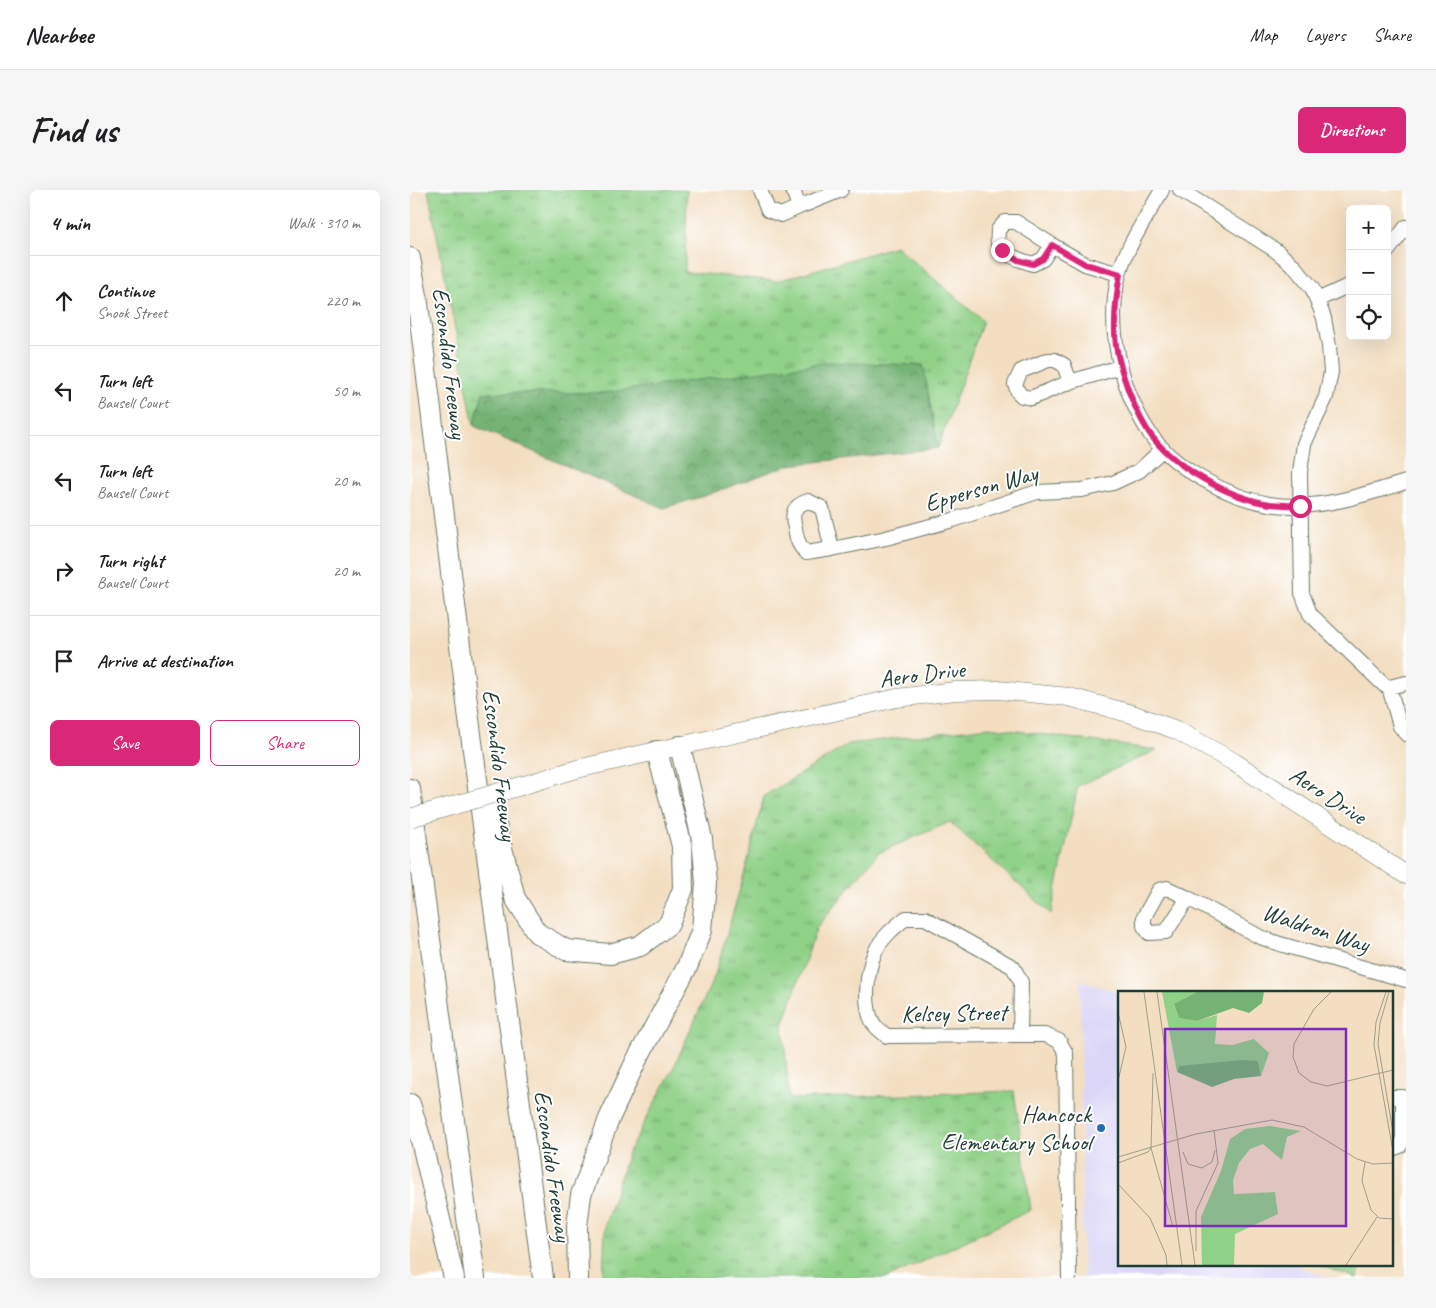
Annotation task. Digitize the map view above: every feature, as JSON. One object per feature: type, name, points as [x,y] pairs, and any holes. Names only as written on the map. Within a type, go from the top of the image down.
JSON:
[{"type":"highway","name":"Escondido Freeway","points":[[410,258],[417,296],[470,727],[543,1278]]},
{"type":"highway","points":[[470,727],[515,898],[537,934],[566,950],[610,954],[640,946],[669,924],[683,889],[682,846],[657,751]]},
{"type":"highway","points":[[578,1278],[577,1226],[581,1195],[609,1119],[636,1061],[687,968],[702,930],[706,882],[702,839],[680,746]]},
{"type":"highway","points":[[410,789],[475,1278]]},
{"type":"highway","points":[[410,1104],[421,1140],[454,1278]]},
{"type":"main road","name":"Aero Drive","points":[[410,818],[577,769],[897,698],[955,691],[998,690],[1070,698],[1132,714],[1176,730],[1234,762],[1406,875]]},
{"type":"street","points":[[760,190],[768,210],[781,215],[841,190]]},
{"type":"street","points":[[793,190],[799,207]]},
{"type":"street","points":[[1162,190],[1139,230],[1120,274],[1115,301],[1115,318],[1116,344],[1120,367],[1129,394],[1148,431],[1163,449],[1194,474],[1230,493],[1269,504],[1300,506],[1340,501],[1406,482]]},
{"type":"street","points":[[1180,190],[1275,250],[1292,265],[1312,288],[1318,300],[1324,318],[1331,372],[1326,397],[1304,444],[1300,472],[1302,593],[1310,614],[1384,685],[1389,687],[1406,683]]},
{"type":"street","points":[[1389,250],[1406,227]]},
{"type":"street","points":[[1052,245],[1085,264],[1120,274]]},
{"type":"street","points":[[1318,300],[1346,287]]},
{"type":"street","points":[[1070,382],[1120,367]]},
{"type":"street","name":"Epperson Way","points":[[832,549],[886,538],[953,520],[1037,492],[1082,490],[1114,483],[1139,471],[1163,449]]},
{"type":"street","points":[[1389,687],[1400,726],[1406,734]]},
{"type":"street","name":"Waldron Way","points":[[1188,898],[1260,937],[1406,980]]},
{"type":"street","name":"Kelsey Street","points":[[1020,1035],[1021,982],[1013,967],[925,918],[906,918],[888,934],[875,951],[868,975],[868,1004],[873,1025],[887,1036],[1046,1035],[1059,1041],[1066,1053],[1069,1278]]},
{"type":"street","points":[[1394,1148],[1400,1146],[1403,1141],[1400,1097]]},
{"type":"shaded area","name":"Hancock Elementary School","points":[[1080,980],[1118,992],[1118,1266],[1300,1266],[1301,1268],[1329,1278],[1083,1278]]},
{"type":"green space","points":[[428,190],[687,190],[685,272],[777,281],[896,246],[983,321],[938,448],[923,365],[603,393],[483,393],[474,426]]},
{"type":"green space","points":[[829,362],[923,365],[938,448],[789,465],[704,496],[664,508],[474,426],[483,393],[603,393]]},
{"type":"green space","points":[[989,727],[1157,750],[1078,786],[1051,914],[950,822],[878,853],[817,927],[783,1025],[789,1099],[1014,1091],[1031,1210],[887,1278],[603,1278],[605,1225],[628,1153],[673,1069],[715,975],[747,864],[764,796],[849,744]]},
{"type":"green space","points":[[1320,1266],[1360,1266],[1357,1278]]},
{"type":"place","name":"Hancock Elementary School","points":[[1101,1128]]},
{"type":"route","points":[[1002,250],[1018,260],[1033,264],[1043,259],[1052,245],[1085,264],[1120,274],[1115,301],[1115,318],[1116,344],[1120,367],[1129,394],[1148,431],[1163,449],[1194,474],[1230,493],[1269,504],[1300,506]]}]
